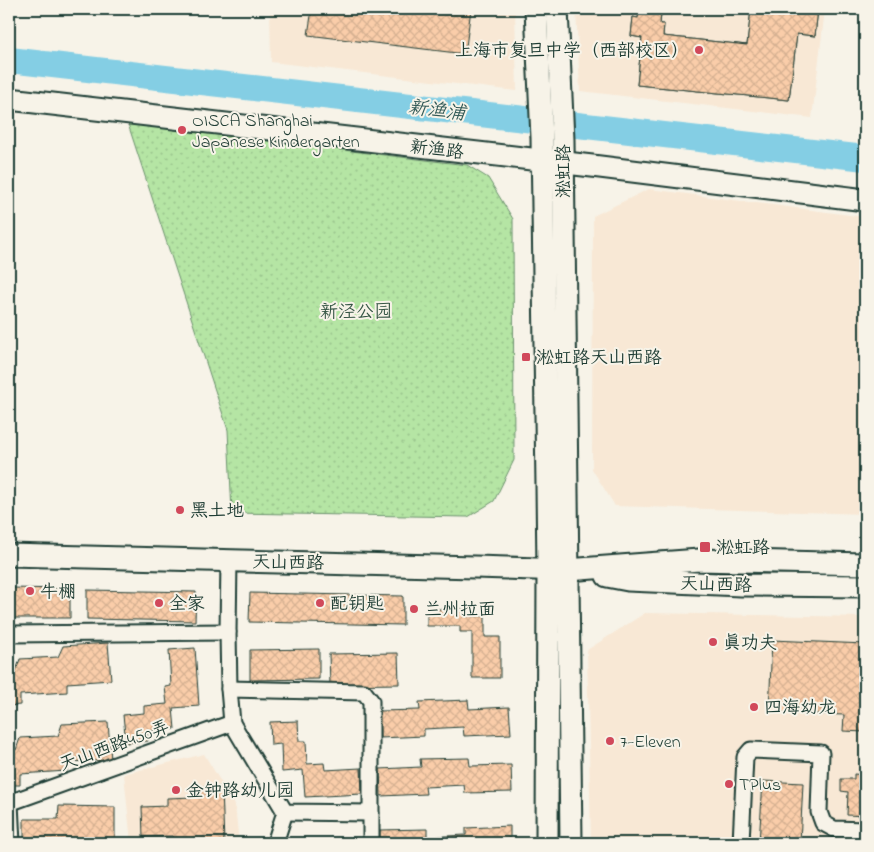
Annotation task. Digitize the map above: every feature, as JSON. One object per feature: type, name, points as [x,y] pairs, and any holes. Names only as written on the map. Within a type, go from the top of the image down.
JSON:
[{"type":"main road","name":"淞虹路","points":[[536,9],[551,104],[563,140],[553,162]]},
{"type":"main road","name":"淞虹路","points":[[557,9],[551,104],[542,138],[553,162],[558,570],[572,843]]},
{"type":"main road","name":"新渔路","points":[[9,99],[865,200]]},
{"type":"main road","name":"天山西路","points":[[9,555],[475,566],[558,570],[628,580],[666,582],[865,586]]},
{"type":"main road","name":"天山西路","points":[[558,570],[699,560],[865,564]]},
{"type":"main road","name":"淞虹路","points":[[546,843],[558,570]]},
{"type":"street","points":[[229,560],[229,688],[232,723],[285,812]]},
{"type":"street","points":[[9,634],[228,632]]},
{"type":"street","points":[[229,688],[364,692],[371,701],[371,843]]},
{"type":"street","name":"天山西路450弄","points":[[10,803],[232,723]]},
{"type":"street","points":[[741,843],[745,757],[751,750],[821,754],[819,812],[823,823],[834,829],[865,830]]},
{"type":"street","points":[[10,803],[12,843]]},
{"type":"street","points":[[285,812],[371,813]]},
{"type":"street","points":[[274,843],[285,812]]},
{"type":"shaded area","name":"上海市复旦中学（西部校区）","points":[[270,9],[515,9],[517,91],[271,62]]},
{"type":"shaded area","name":"上海市复旦中学（西部校区）","points":[[576,9],[825,9],[812,118],[580,91]]},
{"type":"shaded area","points":[[649,189],[865,217],[865,514],[615,506],[592,469],[593,216]]},
{"type":"shaded area","points":[[645,613],[865,617],[865,843],[591,843],[587,650]]},
{"type":"shaded area","name":"金钟路幼儿园","points":[[204,754],[235,805],[239,843],[131,843],[124,774]]},
{"type":"green space","name":"新泾公园","points":[[128,124],[467,165],[488,178],[513,219],[514,460],[494,501],[468,517],[232,513],[228,430]]},
{"type":"building","points":[[312,9],[471,9],[465,54],[308,35]]},
{"type":"building","points":[[751,9],[818,9],[815,36],[797,34],[789,100],[637,85],[642,38],[631,36],[633,17],[638,18],[639,12],[661,14],[660,24],[664,24],[663,36],[747,45]]},
{"type":"building","points":[[751,9],[818,9],[815,36],[797,34],[789,100],[637,85],[642,38],[631,36],[633,17],[638,18],[639,12],[661,14],[660,24],[664,24],[663,36],[747,45]]},
{"type":"building","points":[[9,588],[70,589],[70,618],[9,618]]},
{"type":"building","points":[[87,590],[196,592],[195,621],[87,619]]},
{"type":"building","points":[[250,593],[403,596],[403,625],[249,622]]},
{"type":"building","points":[[427,609],[466,609],[466,616],[485,616],[485,637],[500,637],[500,678],[472,678],[472,632],[460,632],[460,626],[427,626]]},
{"type":"building","points":[[772,640],[865,644],[865,732],[843,731],[844,715],[769,712]]},
{"type":"building","points":[[108,643],[111,680],[67,683],[67,692],[20,695],[20,705],[9,706],[9,671],[16,671],[20,659],[58,657],[63,646]]},
{"type":"building","points":[[195,648],[199,706],[173,708],[175,729],[147,731],[148,741],[126,743],[123,715],[144,713],[144,706],[167,704],[165,687],[171,686],[169,650]]},
{"type":"building","points":[[319,649],[319,679],[250,680],[250,650]]},
{"type":"building","points":[[398,653],[399,684],[330,685],[329,654]]},
{"type":"building","points":[[468,700],[469,709],[509,707],[511,734],[464,736],[463,727],[424,729],[424,736],[380,738],[379,711],[420,710],[419,702]]},
{"type":"building","points":[[298,721],[299,741],[306,741],[307,764],[324,763],[325,770],[361,768],[362,794],[305,797],[303,770],[282,772],[281,744],[271,745],[270,722]]},
{"type":"building","points":[[108,722],[111,760],[67,762],[67,771],[20,774],[20,785],[9,785],[9,751],[16,750],[20,738],[58,736],[62,724]]},
{"type":"building","points":[[469,758],[470,766],[511,765],[512,792],[465,793],[464,785],[425,787],[426,794],[381,796],[380,769],[421,767],[420,759]]},
{"type":"building","points":[[854,774],[865,775],[865,816],[847,815],[848,792],[841,791],[841,779],[854,779]]},
{"type":"building","points":[[763,781],[803,783],[800,843],[759,843]]},
{"type":"building","points":[[195,787],[222,787],[224,843],[174,843],[173,836],[143,837],[142,807],[167,806],[167,798],[195,797]]},
{"type":"building","points":[[59,806],[115,807],[115,839],[67,839],[67,843],[24,843],[24,819],[58,819]]},
{"type":"building","points":[[510,826],[510,843],[380,843],[380,830],[427,829],[427,837],[466,835],[466,828]]},
{"type":"building","points":[[363,839],[364,843],[306,843]]},
{"type":"waterway","name":"新渔浦","points":[[9,60],[865,158]]},
{"type":"place","name":"上海市复旦中学（西部校区）","points":[[699,50]]},
{"type":"place","name":"OISCA Shanghai Japanese Kindergarten","points":[[182,130]]},
{"type":"place","name":"淞虹路天山西路","points":[[526,357]]},
{"type":"place","name":"黑土地","points":[[180,510]]},
{"type":"place","name":"淞虹路","points":[[705,547]]},
{"type":"place","name":"牛棚","points":[[30,591]]},
{"type":"place","name":"全家","points":[[159,603]]},
{"type":"place","name":"配钥匙","points":[[320,603]]},
{"type":"place","name":"兰州拉面","points":[[414,609]]},
{"type":"place","name":"真功夫","points":[[713,642]]},
{"type":"place","name":"四海幼龙","points":[[754,707]]},
{"type":"place","name":"7-Eleven","points":[[610,741]]},
{"type":"place","name":"TPlus","points":[[729,784]]},
{"type":"place","name":"金钟路幼儿园","points":[[176,790]]}]
